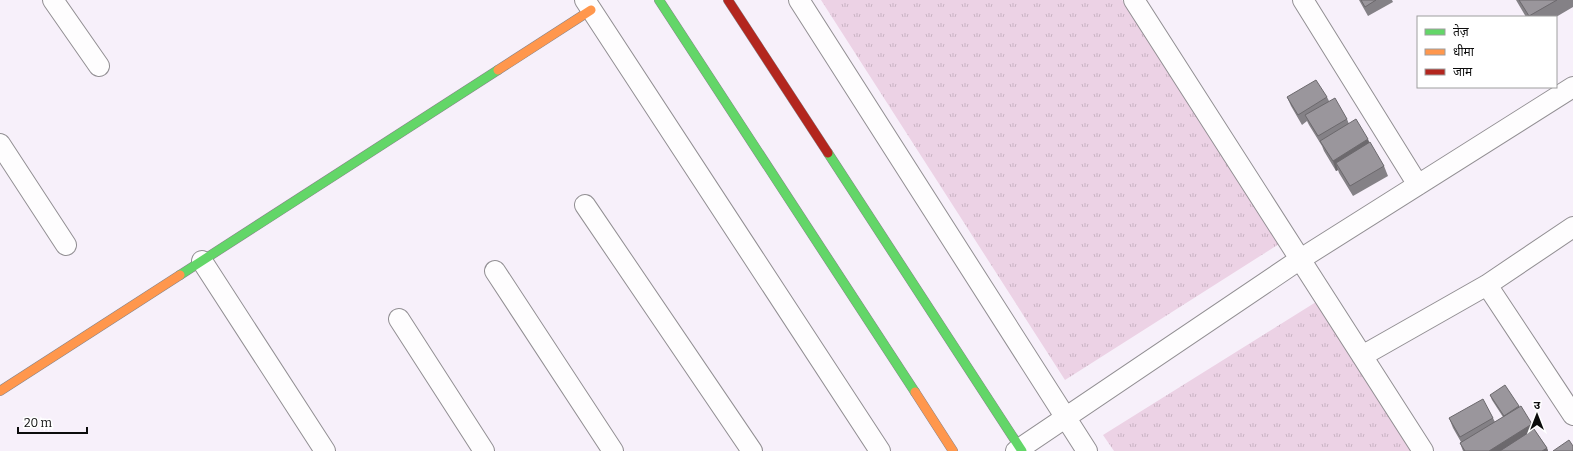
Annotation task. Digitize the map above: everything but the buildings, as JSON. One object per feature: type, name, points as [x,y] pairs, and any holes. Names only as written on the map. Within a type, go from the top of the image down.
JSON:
[{"type":"street","points":[[54,0],[99,66]]},
{"type":"street","points":[[659,0],[953,451]]},
{"type":"street","points":[[728,0],[1019,450],[1299,260],[1573,87]]},
{"type":"street","points":[[799,0],[1087,451]]},
{"type":"street","points":[[1134,0],[1299,260],[1423,451]]},
{"type":"street","points":[[1303,0],[1418,185]]},
{"type":"street","points":[[0,391],[202,261],[588,5],[880,451]]},
{"type":"street","points":[[0,144],[66,246]]},
{"type":"street","points":[[585,205],[752,451]]},
{"type":"street","points":[[1362,356],[1487,285],[1573,227]]},
{"type":"street","points":[[202,261],[325,451]]},
{"type":"street","points":[[495,270],[613,451]]},
{"type":"street","points":[[1487,285],[1570,406]]},
{"type":"street","points":[[400,319],[484,451]]},
{"type":"green space","points":[[821,0],[1122,0],[1279,244],[1065,380]]},
{"type":"green space","points":[[1316,302],[1411,451],[1114,451],[1103,435]]},
{"type":"traffic: fast","points":[[659,0],[915,392]]},
{"type":"traffic: fast","points":[[180,275],[498,70]]},
{"type":"traffic: fast","points":[[828,153],[1022,451]]},
{"type":"traffic: slow","points":[[498,70],[591,10]]},
{"type":"traffic: slow","points":[[0,391],[180,275]]},
{"type":"traffic: slow","points":[[915,392],[953,451]]},
{"type":"traffic: jam","points":[[728,0],[828,153]]}]
